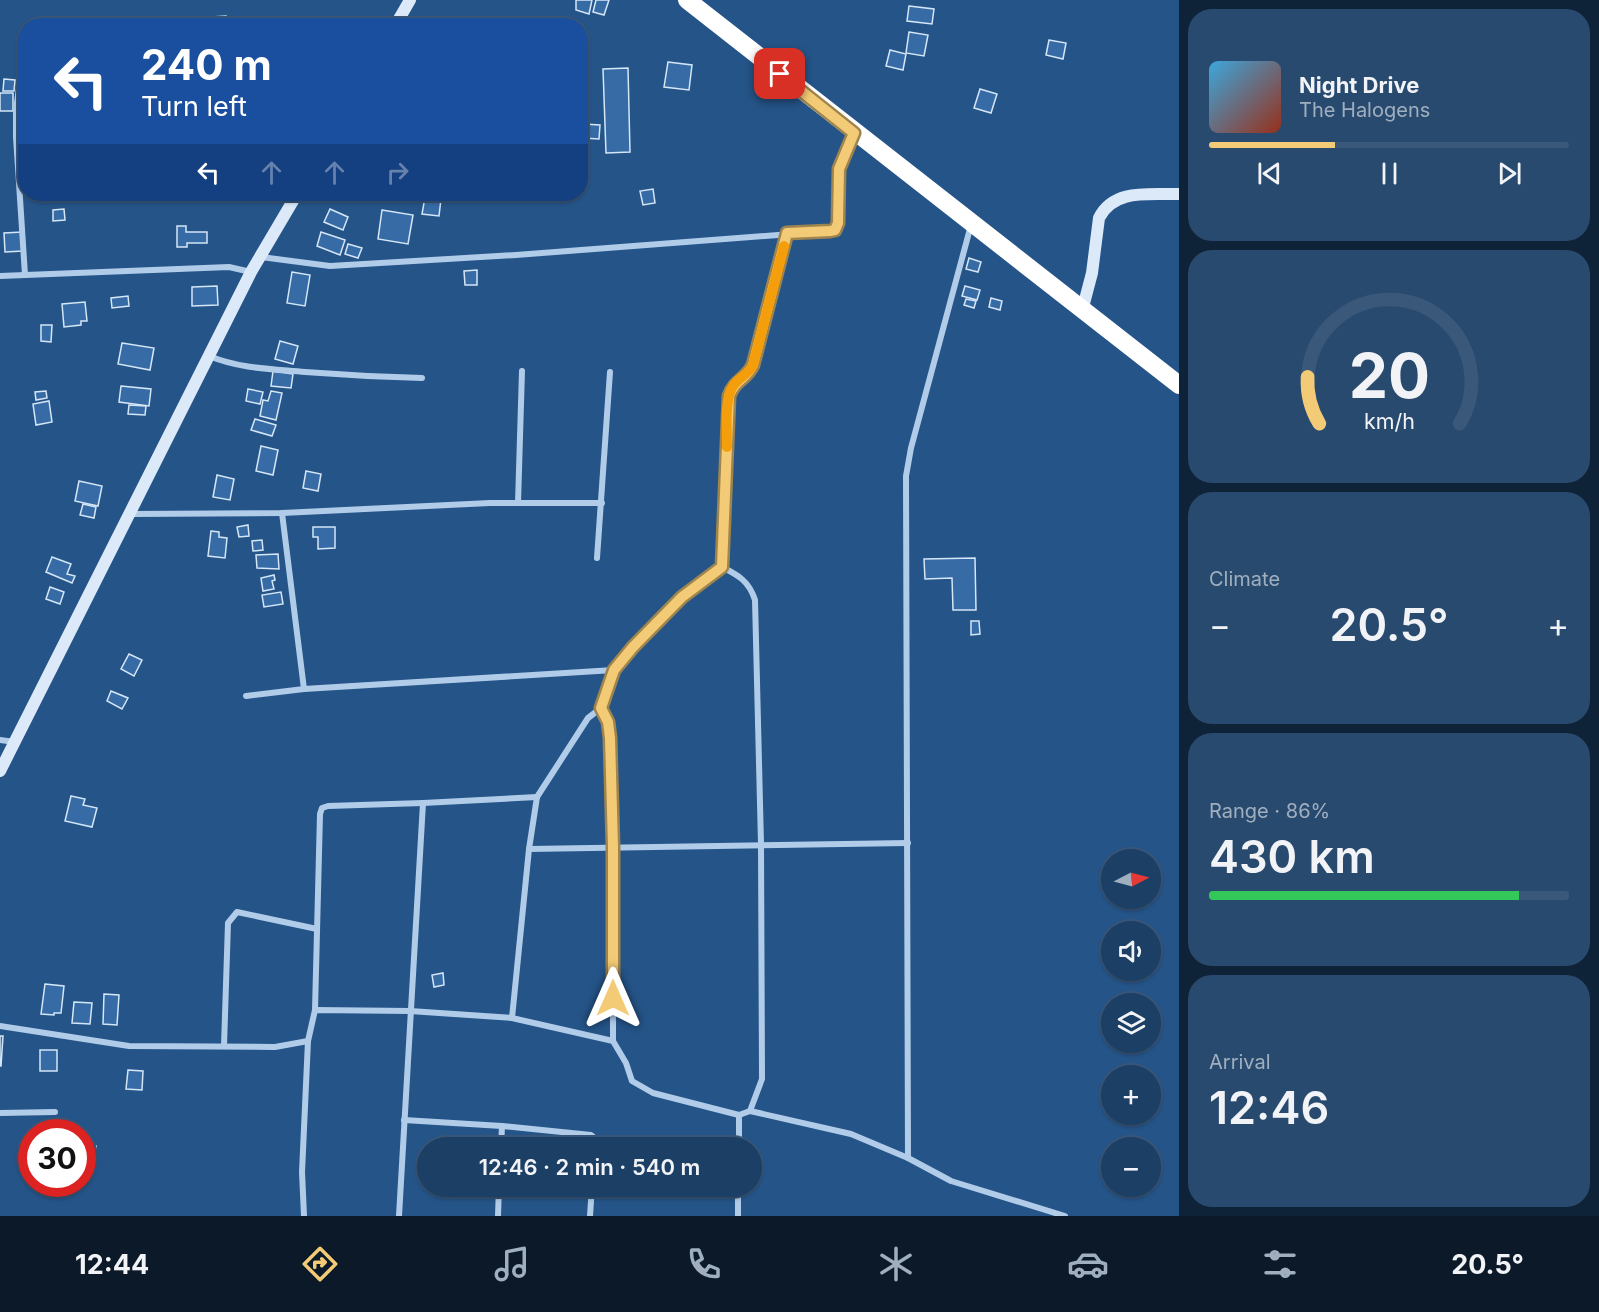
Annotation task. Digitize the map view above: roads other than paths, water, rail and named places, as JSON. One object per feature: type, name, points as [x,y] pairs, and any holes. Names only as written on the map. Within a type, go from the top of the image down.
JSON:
[{"type":"highway","points":[[687,0],[854,133],[1179,385]]},
{"type":"street","points":[[400,18],[410,0]]},
{"type":"street","points":[[18,95],[16,137],[18,168]]},
{"type":"street","points":[[260,257],[330,266],[516,255],[835,230],[838,223],[839,169],[854,133]]},
{"type":"street","points":[[1082,311],[1092,273],[1099,218],[1103,210],[1112,200],[1131,195],[1179,194]]},
{"type":"street","points":[[20,201],[25,275]]},
{"type":"street","points":[[0,771],[131,514],[215,359],[251,272],[293,201]]},
{"type":"street","points":[[908,1158],[906,476],[911,448],[972,223]]},
{"type":"street","points":[[722,567],[729,396],[735,383],[749,373],[753,365],[787,233]]},
{"type":"street","points":[[0,276],[229,267],[251,272]]},
{"type":"street","points":[[215,359],[257,369],[422,378]]},
{"type":"street","points":[[518,503],[522,372]]},
{"type":"street","points":[[597,558],[610,372]]},
{"type":"street","points":[[131,514],[282,513],[518,503],[602,503]]},
{"type":"street","points":[[282,513],[304,689]]},
{"type":"street","points":[[512,1018],[537,797],[588,718],[601,708],[614,670],[682,597],[722,567]]},
{"type":"street","points":[[722,567],[742,577],[752,589],[755,600],[761,844],[762,1079],[750,1111]]},
{"type":"street","points":[[246,696],[304,689],[614,670]]},
{"type":"street","points":[[601,708],[608,722],[610,738],[614,1041],[632,1081],[653,1093],[739,1115],[750,1111],[851,1134],[908,1158],[951,1181],[1065,1216]]},
{"type":"street","points":[[0,740],[15,742]]},
{"type":"street","points":[[304,1216],[302,1172],[308,1041],[315,1010],[322,808],[537,797]]},
{"type":"street","points":[[399,1216],[423,803]]},
{"type":"street","points":[[530,849],[908,843]]},
{"type":"street","points":[[224,1046],[228,923],[237,912],[317,929]]},
{"type":"street","points":[[315,1010],[410,1011],[512,1018],[614,1041]]},
{"type":"street","points":[[0,1026],[129,1046],[275,1047],[308,1041]]},
{"type":"street","points":[[0,1113],[55,1112]]},
{"type":"street","points":[[739,1115],[739,1137]]},
{"type":"street","points":[[404,1120],[502,1126],[593,1137]]},
{"type":"street","points":[[502,1126],[502,1137]]},
{"type":"street","points":[[498,1216],[499,1197]]},
{"type":"street","points":[[590,1216],[591,1197]]},
{"type":"street","points":[[738,1197],[738,1216]]}]
